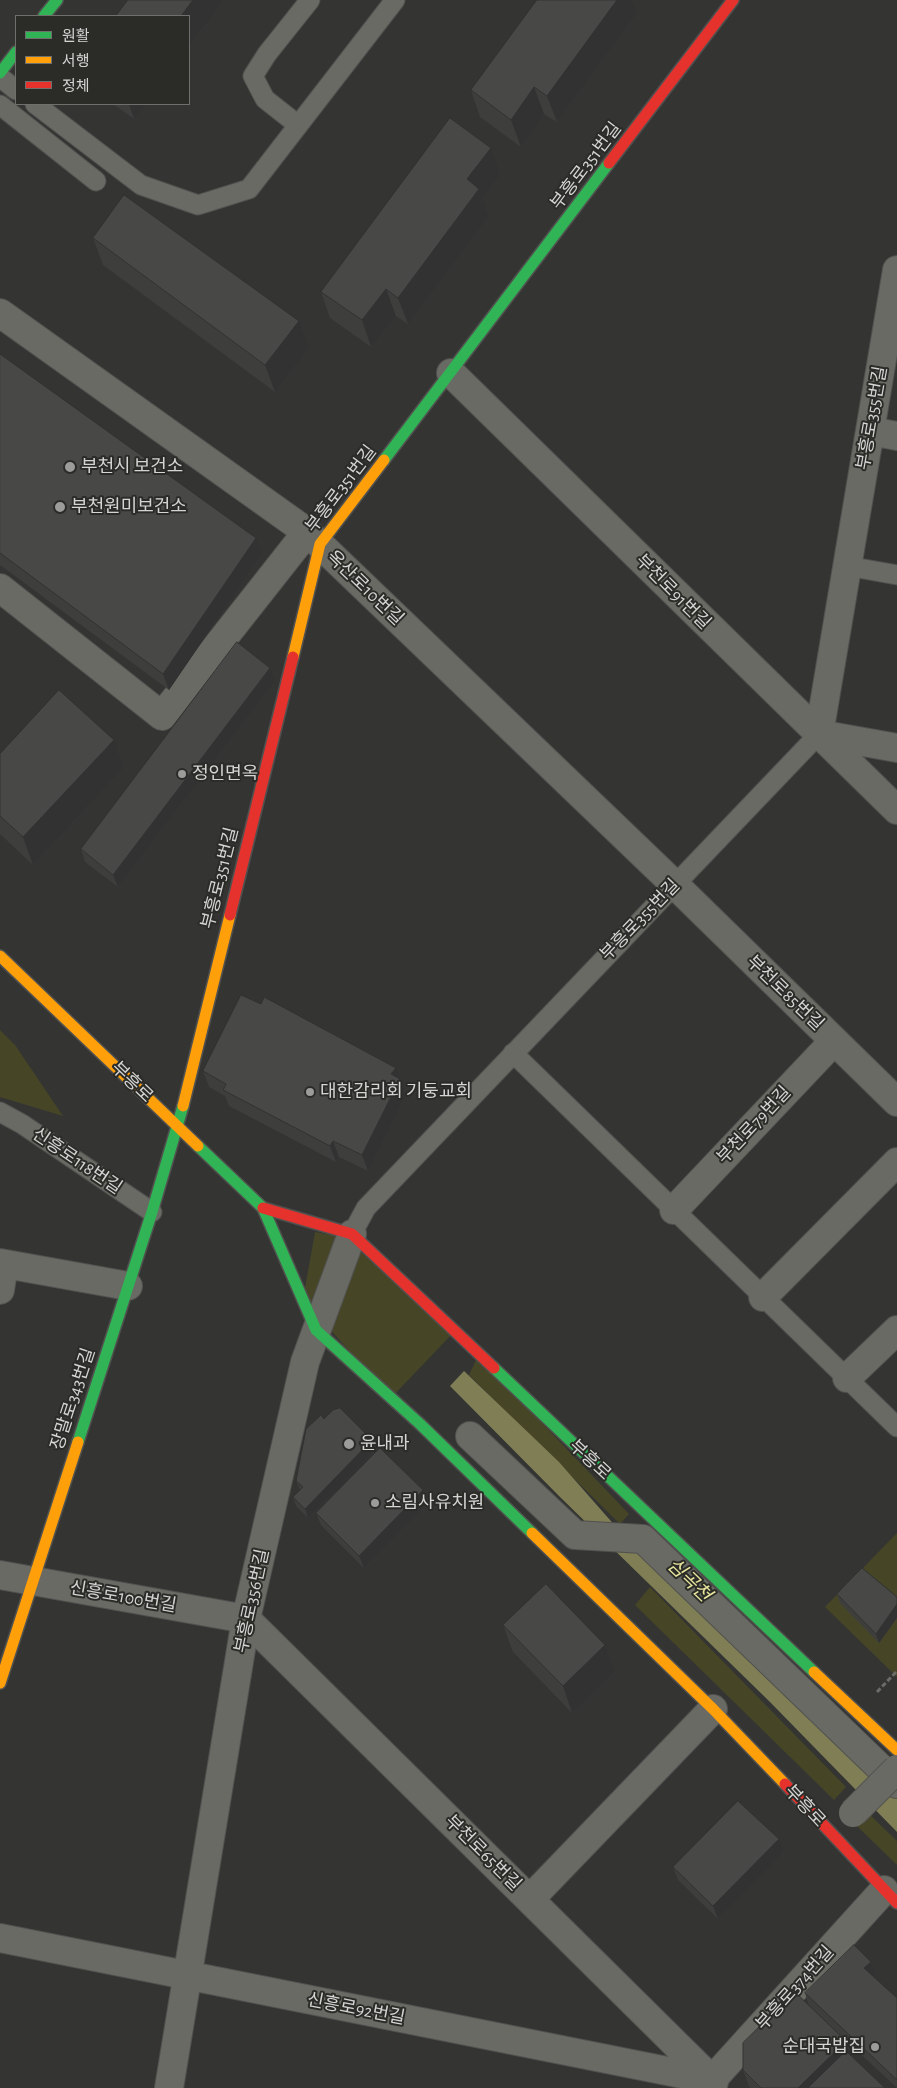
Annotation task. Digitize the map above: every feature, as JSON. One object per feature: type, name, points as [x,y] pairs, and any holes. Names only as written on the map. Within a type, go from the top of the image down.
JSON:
[{"type":"street","points":[[45,15],[57,0]]},
{"type":"street","name":"부흥로351번길","points":[[178,1126],[314,538],[451,373],[733,0]]},
{"type":"street","points":[[0,73],[15,53]]},
{"type":"street","name":"부흥로355번길","points":[[818,734],[897,270]]},
{"type":"street","name":"옥산로10번길","points":[[2,318],[314,538],[674,884]]},
{"type":"street","name":"부천로91번길","points":[[451,373],[897,810]]},
{"type":"street","points":[[870,431],[897,436]]},
{"type":"street","points":[[0,588],[162,716],[314,538]]},
{"type":"street","points":[[818,734],[897,748]]},
{"type":"street","name":"부천로85번길","points":[[674,884],[897,1102]]},
{"type":"street","name":"부흥로","points":[[0,956],[263,1208],[316,1330],[420,1424],[713,1709],[891,1896]]},
{"type":"street","name":"부천로79번길","points":[[674,1210],[834,1041]]},
{"type":"street","name":"장말로343번길","points":[[0,1683],[178,1126]]},
{"type":"street","points":[[764,1297],[897,1162]]},
{"type":"street","name":"부흥로","points":[[263,1208],[352,1234],[897,1750]]},
{"type":"street","name":"부흥로356번길","points":[[169,2088],[246,1619],[305,1362],[352,1234]]},
{"type":"street","points":[[1,1272],[128,1286]]},
{"type":"street","points":[[847,1378],[897,1330]]},
{"type":"street","points":[[470,1436],[575,1535],[643,1539],[897,1784]]},
{"type":"street","points":[[673,1568],[728,1606],[897,1767],[832,1834]]},
{"type":"street","name":"신흥로100번길","points":[[0,1575],[246,1619]]},
{"type":"street","name":"부천로65번길","points":[[246,1619],[530,1899],[714,2085]]},
{"type":"street","points":[[530,1899],[713,1709]]},
{"type":"street","name":"부흥로374번길","points":[[714,2085],[891,1896]]},
{"type":"street","name":"신흥로92번길","points":[[0,1938],[714,2085]]},
{"type":"lane","points":[[298,126],[265,99],[253,76],[267,54],[310,0]]},
{"type":"lane","points":[[36,105],[141,185],[198,204],[249,189],[395,0]]},
{"type":"lane","points":[[0,77],[15,89]]},
{"type":"lane","points":[[0,105],[96,181]]},
{"type":"lane","points":[[847,566],[897,576]]},
{"type":"lane","name":"부흥로355번길","points":[[352,1234],[366,1208],[818,734]]},
{"type":"lane","points":[[513,1053],[897,1427]]},
{"type":"lane","name":"신흥로118번길","points":[[0,1112],[22,1124],[152,1212]]},
{"type":"shaded area","points":[[0,1030],[15,1045],[63,1116],[0,1097]]},
{"type":"shaded area","points":[[315,1232],[343,1237],[454,1332],[391,1398],[303,1299]]},
{"type":"shaded area","points":[[478,1356],[629,1514],[620,1524],[469,1375]]},
{"type":"shaded area","points":[[464,1371],[559,1462],[617,1528],[897,1789],[897,1832],[770,1702],[560,1497],[450,1386]]},
{"type":"shaded area","points":[[897,1533],[897,1677],[825,1607]]},
{"type":"shaded area","points":[[650,1587],[846,1787],[834,1800],[635,1605]]},
{"type":"shaded area","points":[[869,1814],[897,1841],[897,1865],[856,1825]]},
{"type":"building","points":[[128,0],[193,0],[182,15],[117,15]]},
{"type":"building","points":[[537,0],[617,0],[547,96],[534,87],[511,120],[471,90]]},
{"type":"building","points":[[450,118],[491,148],[467,179],[479,189],[398,298],[386,289],[362,320],[321,292]]},
{"type":"building","points":[[124,195],[299,321],[265,365],[93,238]]},
{"type":"building","name":"부천시 보건소","points":[[0,354],[256,538],[163,674],[0,553]]},
{"type":"building","points":[[237,642],[270,668],[113,875],[81,849]]},
{"type":"building","points":[[59,690],[114,740],[23,837],[0,816],[0,754]]},
{"type":"building","name":"대한감리회 기둥교회","points":[[241,995],[261,1004],[264,997],[396,1068],[391,1074],[400,1079],[362,1155],[333,1141],[330,1146],[223,1090],[226,1084],[203,1071]]},
{"type":"building","points":[[340,1408],[372,1440],[305,1509],[293,1497],[303,1487],[296,1481],[306,1429],[321,1415],[324,1419],[333,1410]]},
{"type":"building","points":[[380,1448],[423,1490],[359,1556],[316,1513]]},
{"type":"building","points":[[862,1568],[897,1597],[897,1604],[876,1634],[837,1594]]},
{"type":"building","points":[[546,1584],[605,1645],[563,1686],[503,1625]]},
{"type":"building","points":[[738,1801],[779,1839],[713,1906],[673,1867]]},
{"type":"building","name":"순대국밥집","points":[[854,1945],[871,1962],[864,1968],[897,1998],[897,2080],[805,1993]]},
{"type":"building","points":[[795,1992],[846,2041],[798,2088],[761,2088],[743,2070],[743,2043]]},
{"type":"building","points":[[846,2051],[885,2088],[808,2088]]},
{"type":"traffic: fast","points":[[45,15],[57,0]]},
{"type":"traffic: fast","points":[[0,73],[15,53]]},
{"type":"traffic: fast","points":[[384,460],[609,163]]},
{"type":"traffic: fast","points":[[78,1442],[152,1212],[183,1106]]},
{"type":"traffic: fast","points":[[198,1146],[263,1208],[316,1330],[420,1424],[532,1533]]},
{"type":"traffic: fast","points":[[494,1368],[814,1672]]},
{"type":"traffic: slow","points":[[293,657],[320,544],[384,460]]},
{"type":"traffic: slow","points":[[183,1106],[230,915]]},
{"type":"traffic: slow","points":[[0,956],[198,1146]]},
{"type":"traffic: slow","points":[[0,1683],[78,1442]]},
{"type":"traffic: slow","points":[[532,1533],[713,1709],[785,1784]]},
{"type":"traffic: slow","points":[[814,1672],[897,1750]]},
{"type":"traffic: jam","points":[[609,163],[733,0]]},
{"type":"traffic: jam","points":[[230,915],[293,657]]},
{"type":"traffic: jam","points":[[263,1208],[352,1234],[494,1368]]},
{"type":"traffic: jam","points":[[785,1784],[897,1903]]},
{"type":"place","name":"부천시 보건소","points":[[70,467]]},
{"type":"place","name":"부천원미보건소","points":[[60,507]]},
{"type":"place","name":"정인면옥","points":[[182,774]]},
{"type":"place","name":"대한감리회 기둥교회","points":[[310,1092]]},
{"type":"place","name":"윤내과","points":[[349,1444]]},
{"type":"place","name":"소림사유치원","points":[[375,1503]]},
{"type":"place","name":"순대국밥집","points":[[875,2047]]},
{"type":"water label","name":"심곡천","points":[[689,1580]]}]
